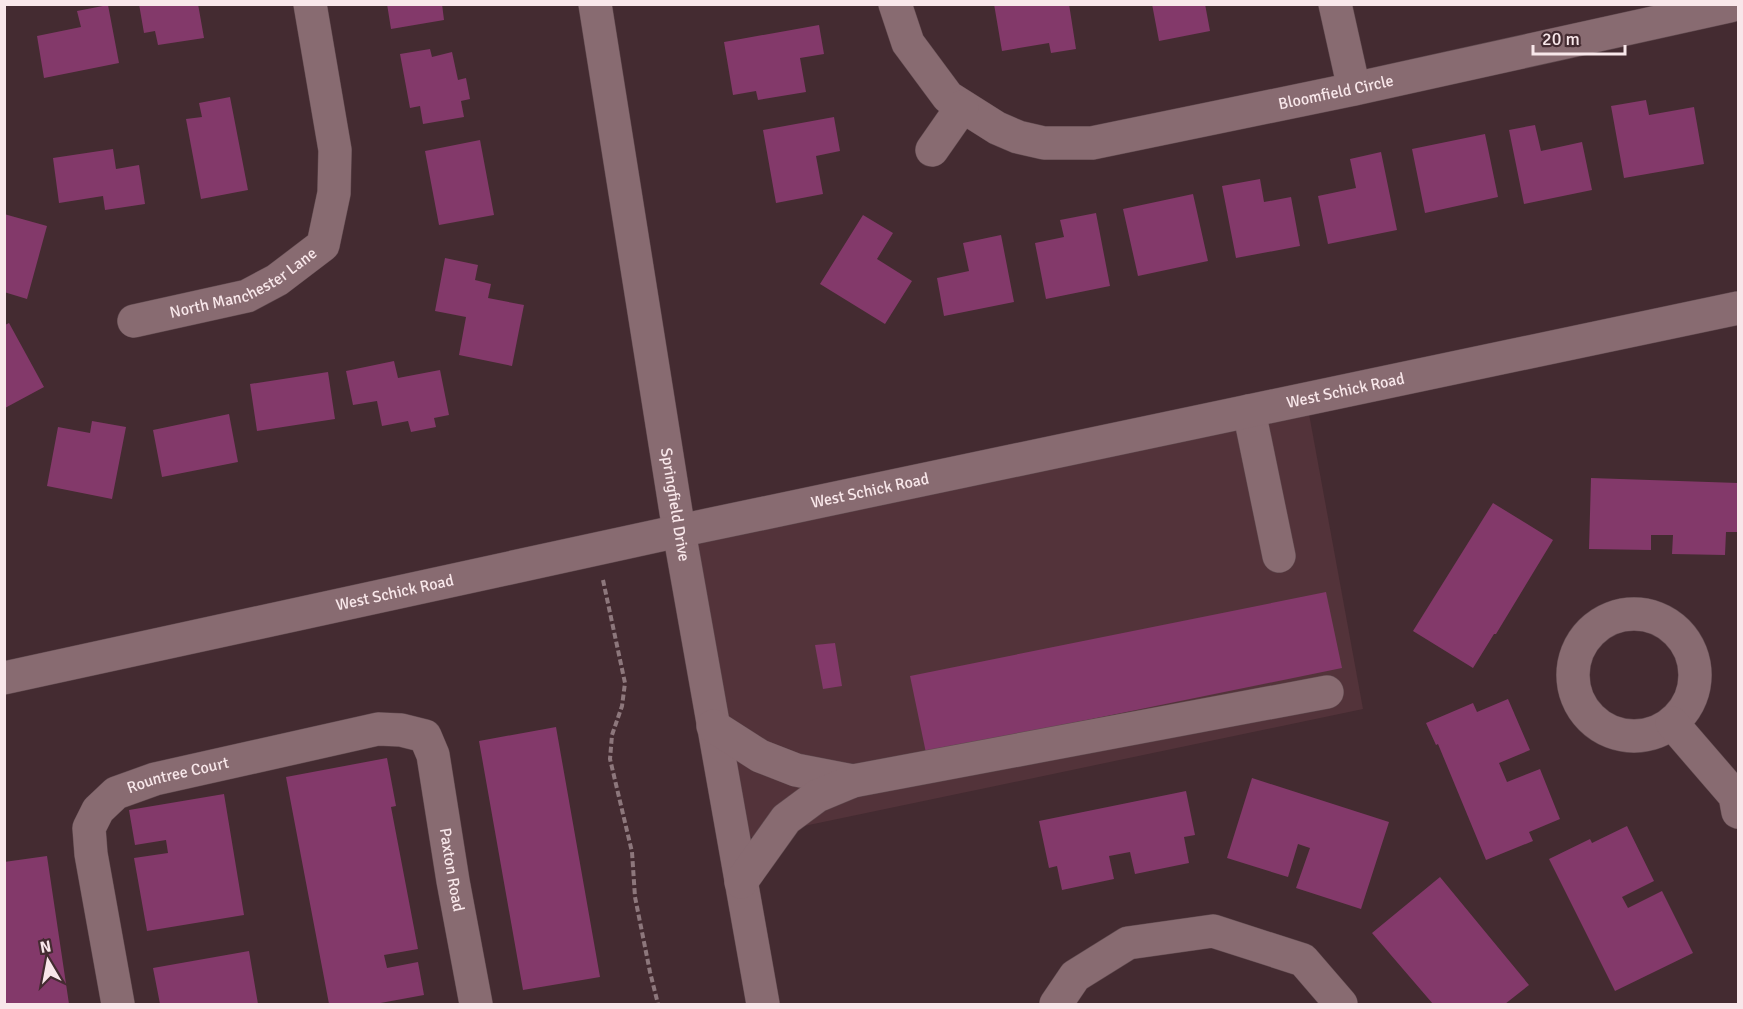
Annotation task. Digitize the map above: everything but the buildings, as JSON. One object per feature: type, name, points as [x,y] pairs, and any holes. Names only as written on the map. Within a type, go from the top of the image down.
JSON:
[{"type":"street","name":"North Manchester Lane","points":[[134,321],[247,296],[278,280],[323,245],[334,193],[335,150],[310,4]]},
{"type":"street","name":"Springfield Drive","points":[[595,4],[679,531],[763,1005]]},
{"type":"street","points":[[895,4],[908,43],[955,102],[932,150]]},
{"type":"street","points":[[1335,4],[1354,89]]},
{"type":"street","name":"Bloomfield Circle","points":[[955,102],[997,128],[1018,137],[1044,143],[1092,143],[1733,12]]},
{"type":"street","name":"West Schick Road","points":[[4,678],[596,548],[1738,308]]},
{"type":"street","points":[[1249,411],[1279,556]]},
{"type":"street","points":[[741,882],[786,819],[818,796],[853,781],[1327,692]]},
{"type":"street","points":[[1672,723],[1735,796],[1738,812]]},
{"type":"street","points":[[713,726],[760,756],[796,770],[853,781]]},
{"type":"street","name":"Rountree Court","points":[[118,1005],[91,854],[89,828],[98,810],[117,793],[155,779],[378,729],[401,730],[425,736]]},
{"type":"street","name":"Paxton Road","points":[[425,736],[433,755],[476,1005]]},
{"type":"street","points":[[1056,1005],[1075,976],[1128,943],[1213,931],[1303,960],[1341,1005]]},
{"type":"path","points":[[596,548],[625,683],[622,706],[612,735],[610,759],[632,852],[635,897],[658,1005]]},
{"type":"shaded area","points":[[1307,403],[1363,709],[742,839],[688,537]]}]
